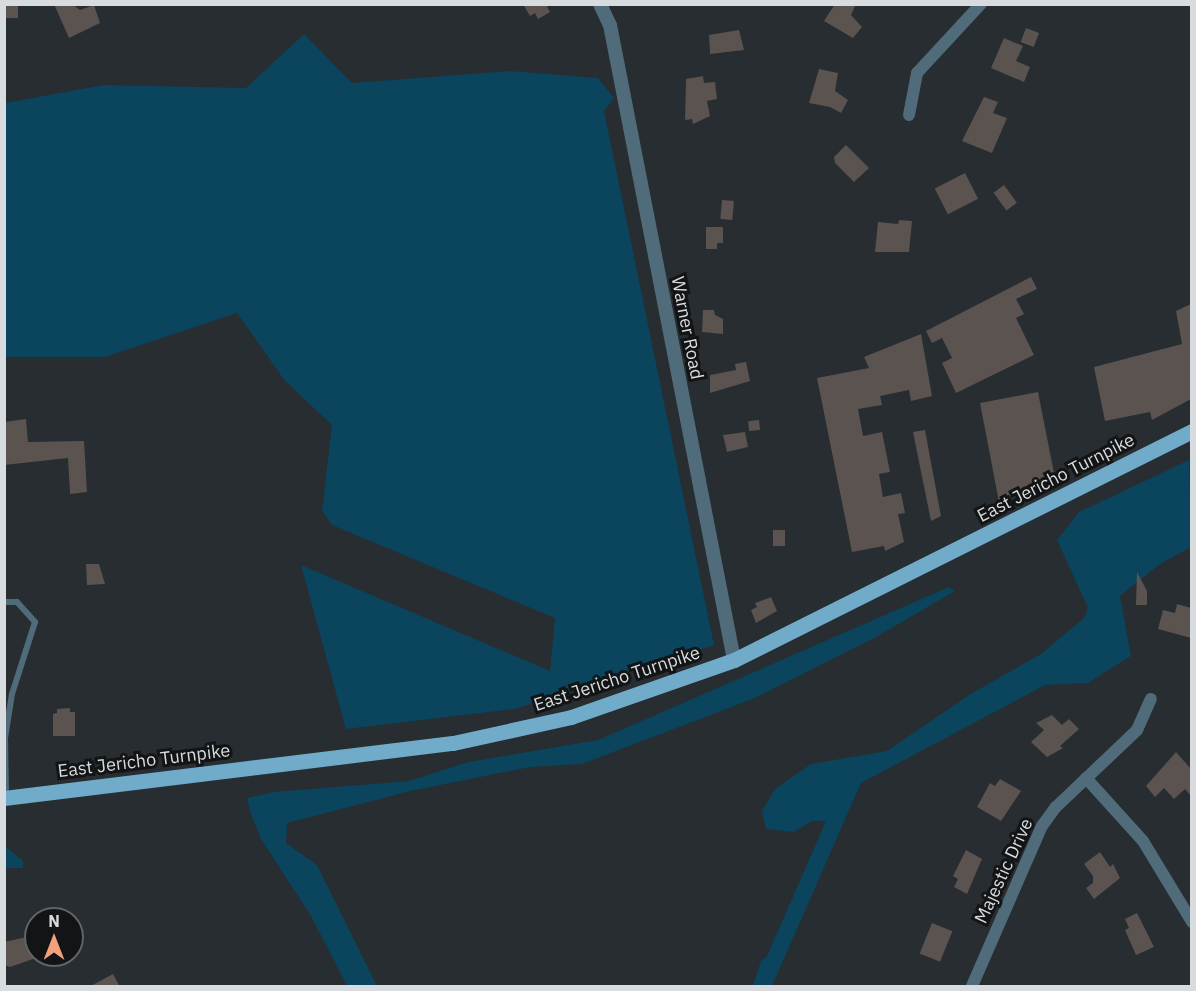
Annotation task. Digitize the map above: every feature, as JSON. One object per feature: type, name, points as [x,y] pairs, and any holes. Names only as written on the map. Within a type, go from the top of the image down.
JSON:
[{"type":"main road","name":"East Jericho Turnpike","points":[[5,798],[394,751],[507,733],[571,717],[734,660],[1191,431]]},
{"type":"street","name":"Warner Road","points":[[600,4],[610,25],[734,660]]},
{"type":"street","points":[[909,116],[917,73],[981,4]]},
{"type":"street","name":"Majestic Drive","points":[[972,987],[1042,826],[1086,778],[1137,730],[1151,699]]},
{"type":"street","points":[[1086,778],[1143,841],[1191,922]]},
{"type":"lane","points":[[4,602],[17,602],[35,622],[10,705],[5,738],[5,798]]},
{"type":"shaded area","points":[[304,34],[352,83],[510,71],[598,78],[614,98],[604,111],[714,645],[515,709],[346,729],[301,565],[550,671],[555,618],[332,525],[322,511],[332,425],[285,381],[237,313],[105,357],[5,357],[5,103],[104,85],[246,88]]},
{"type":"shaded area","points":[[1189,460],[1191,547],[1160,564],[1120,596],[1131,656],[1088,683],[1045,685],[861,783],[772,986],[753,986],[761,961],[767,956],[826,821],[812,821],[794,832],[766,829],[762,811],[775,789],[811,764],[887,751],[969,695],[1041,654],[1084,618],[1088,608],[1057,540],[1079,512]]},
{"type":"shaded area","points":[[949,587],[955,591],[878,636],[755,698],[582,764],[530,767],[411,791],[287,823],[286,843],[317,865],[377,986],[347,986],[311,916],[261,839],[250,812],[247,798],[273,792],[409,781],[468,762],[598,740]]},
{"type":"shaded area","points":[[5,846],[23,861],[23,868],[5,868]]},
{"type":"building","points":[[4,4],[18,4],[18,18],[4,18]]},
{"type":"building","points":[[54,4],[72,4],[80,10],[94,5],[100,23],[69,38]]},
{"type":"building","points":[[523,4],[552,4],[547,7],[550,12],[538,19],[535,13],[530,16]]},
{"type":"building","points":[[835,4],[856,4],[851,15],[862,27],[853,38],[824,21]]},
{"type":"building","points":[[1026,28],[1039,33],[1034,47],[1021,42]]},
{"type":"building","points":[[739,30],[744,50],[710,54],[709,35]]},
{"type":"building","points":[[1004,38],[1023,46],[1016,61],[1030,67],[1024,82],[991,68]]},
{"type":"building","points":[[819,69],[838,73],[835,91],[848,100],[841,113],[830,107],[809,103]]},
{"type":"building","points":[[703,76],[704,83],[715,82],[717,99],[707,101],[710,116],[693,124],[692,119],[685,120],[686,79]]},
{"type":"building","points":[[984,97],[998,102],[993,113],[1007,118],[992,153],[962,141]]},
{"type":"building","points":[[846,145],[869,168],[854,182],[835,163],[834,157]]},
{"type":"building","points":[[965,173],[978,199],[948,214],[935,188]]},
{"type":"building","points":[[1004,185],[1017,203],[1006,210],[993,193]]},
{"type":"building","points":[[722,200],[734,201],[732,220],[720,219]]},
{"type":"building","points":[[899,220],[912,221],[909,252],[875,252],[878,222],[898,224]]},
{"type":"building","points":[[706,227],[723,227],[723,243],[717,243],[717,249],[706,249]]},
{"type":"building","points":[[1031,277],[1037,289],[1016,299],[1024,314],[1016,318],[1034,355],[956,393],[942,363],[952,358],[942,338],[932,343],[926,331]]},
{"type":"building","points":[[1191,304],[1191,399],[1152,420],[1150,412],[1105,421],[1094,367],[1182,344],[1176,311]]},
{"type":"building","points":[[703,310],[714,310],[715,315],[723,319],[723,334],[702,332]]},
{"type":"building","points":[[921,334],[932,396],[911,401],[909,390],[880,396],[882,405],[858,409],[863,436],[882,432],[890,472],[879,474],[883,497],[901,493],[905,513],[898,514],[904,542],[885,551],[884,546],[852,552],[817,378],[869,368],[864,357]]},
{"type":"building","points":[[746,362],[750,381],[710,393],[710,375],[736,370],[735,364]]},
{"type":"building","points":[[1038,392],[1054,473],[999,502],[980,403]]},
{"type":"building","points":[[26,419],[28,442],[84,441],[87,492],[70,494],[68,458],[4,465],[4,422]]},
{"type":"building","points":[[759,420],[760,430],[749,431],[748,421]]},
{"type":"building","points":[[925,430],[941,516],[931,521],[913,432]]},
{"type":"building","points":[[745,432],[748,447],[727,452],[723,435]]},
{"type":"building","points":[[773,530],[785,530],[785,546],[773,546]]},
{"type":"building","points":[[86,564],[99,564],[105,584],[87,585]]},
{"type":"building","points":[[1137,572],[1147,591],[1147,605],[1136,605]]},
{"type":"building","points":[[771,597],[777,611],[756,623],[751,610],[757,607],[755,603]]},
{"type":"building","points":[[1177,604],[1191,608],[1191,638],[1158,629],[1163,610],[1175,613]]},
{"type":"building","points":[[70,708],[70,712],[75,712],[75,736],[53,736],[53,714],[57,713],[57,709]]},
{"type":"building","points":[[1052,715],[1062,725],[1069,719],[1079,729],[1060,746],[1063,748],[1047,757],[1031,742],[1044,730],[1036,723]]},
{"type":"building","points":[[1176,752],[1191,769],[1191,796],[1185,789],[1174,799],[1164,788],[1155,797],[1146,786]]},
{"type":"building","points":[[1000,779],[1021,791],[1001,821],[977,807],[990,783],[995,786]]},
{"type":"building","points":[[966,850],[982,859],[967,894],[954,887],[958,879],[953,876]]},
{"type":"building","points":[[1100,852],[1110,867],[1113,864],[1120,878],[1094,899],[1086,888],[1093,883],[1093,876],[1084,864]]},
{"type":"building","points":[[1137,913],[1154,947],[1136,955],[1125,930],[1129,928],[1125,919]]},
{"type":"building","points":[[932,923],[952,931],[940,962],[920,954]]},
{"type":"building","points":[[24,938],[24,962],[10,967],[4,965],[4,942]]},
{"type":"building","points":[[113,974],[120,987],[89,987]]}]
